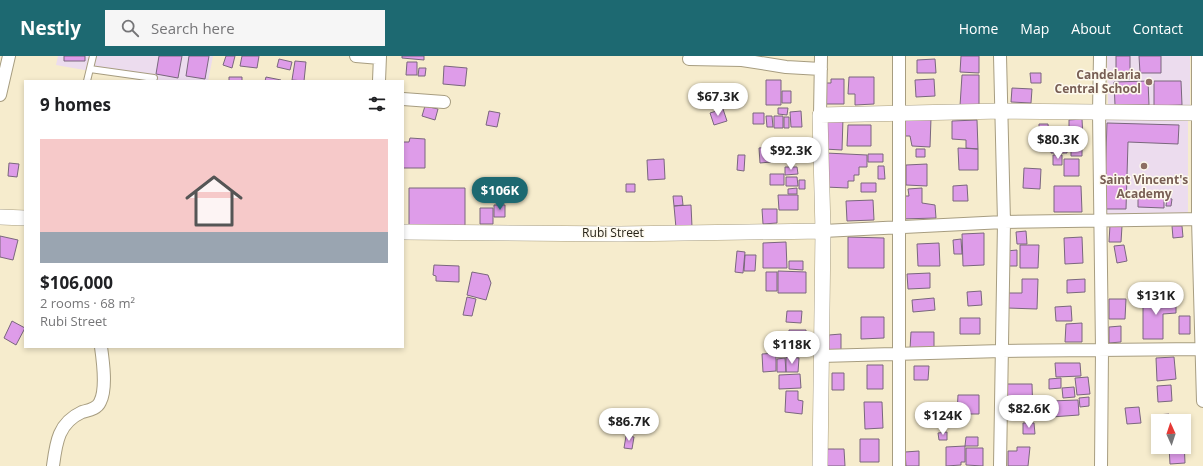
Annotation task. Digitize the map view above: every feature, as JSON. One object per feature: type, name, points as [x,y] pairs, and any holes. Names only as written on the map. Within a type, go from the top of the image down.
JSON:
[{"type":"street","points":[[0,95],[9,56]]},
{"type":"street","points":[[356,56],[380,57],[379,80]]},
{"type":"street","points":[[820,466],[820,356],[823,231],[820,115],[821,56]]},
{"type":"street","points":[[899,56],[899,466]]},
{"type":"street","points":[[1000,56],[1004,222],[1000,466]]},
{"type":"street","points":[[1100,56],[1099,112],[1102,350],[1101,466]]},
{"type":"street","points":[[1198,56],[1203,401]]},
{"type":"street","points":[[689,59],[742,60],[786,67],[821,69]]},
{"type":"street","points":[[404,98],[444,102]]},
{"type":"street","points":[[820,115],[1002,111],[1200,113]]},
{"type":"street","points":[[0,216],[24,218]]},
{"type":"street","points":[[823,231],[1004,222],[1201,219]]},
{"type":"street","name":"Rubi Street","points":[[404,232],[620,234],[823,231]]},
{"type":"street","points":[[53,466],[56,443],[67,422],[75,416],[93,409],[101,402],[104,387],[101,348]]},
{"type":"street","points":[[820,356],[1203,349]]},
{"type":"lane","points":[[87,80],[93,56]]},
{"type":"lane","points":[[90,69],[154,78]]},
{"type":"shaded area","points":[[58,56],[213,56],[208,80],[141,80],[56,65]]},
{"type":"shaded area","name":"Candelaria Central School","points":[[1107,56],[1190,56],[1190,107],[1108,107]]},
{"type":"shaded area","name":"Saint Vincent's Academy","points":[[1100,117],[1188,117],[1188,215],[1100,215]]},
{"type":"building","points":[[64,56],[85,56],[85,61],[64,61]]},
{"type":"building","points":[[159,56],[182,56],[178,78],[156,74]]},
{"type":"building","points":[[189,56],[209,56],[205,79],[186,76]]},
{"type":"building","points":[[226,56],[235,56],[232,68],[223,65]]},
{"type":"building","points":[[242,56],[259,56],[257,68],[240,66]]},
{"type":"building","points":[[402,56],[424,56],[424,60],[402,58]]},
{"type":"building","points":[[961,56],[979,56],[979,73],[960,72]]},
{"type":"building","points":[[1116,56],[1130,56],[1130,79],[1116,79]]},
{"type":"building","points":[[1139,56],[1161,56],[1161,73],[1140,73]]},
{"type":"building","points":[[279,59],[292,62],[290,70],[277,67]]},
{"type":"building","points":[[935,59],[936,73],[917,73],[917,60]]},
{"type":"building","points":[[295,61],[306,62],[304,80],[292,80]]},
{"type":"building","points":[[407,62],[417,62],[417,75],[406,75]]},
{"type":"building","points":[[444,66],[467,68],[465,86],[443,84]]},
{"type":"building","points":[[419,68],[426,68],[425,76],[418,76]]},
{"type":"building","points":[[1030,73],[1041,73],[1041,83],[1031,83]]},
{"type":"building","points":[[962,75],[979,75],[979,106],[960,106]]},
{"type":"building","points":[[229,77],[242,77],[242,80],[229,80]]},
{"type":"building","points":[[266,77],[281,80],[265,80]]},
{"type":"building","points":[[849,77],[874,77],[874,104],[855,105],[855,94],[848,94]]},
{"type":"building","points":[[831,79],[844,79],[844,104],[823,104],[822,83],[831,83]]},
{"type":"building","points":[[934,79],[935,96],[916,97],[915,80]]},
{"type":"building","points":[[766,80],[781,80],[781,105],[766,105]]},
{"type":"building","points":[[1148,81],[1149,105],[1115,105],[1114,82]]},
{"type":"building","points":[[1154,81],[1181,81],[1182,105],[1154,106]]},
{"type":"building","points":[[1012,88],[1032,89],[1031,103],[1011,102]]},
{"type":"building","points":[[782,91],[791,91],[791,103],[782,103]]},
{"type":"building","points":[[425,106],[438,109],[435,120],[422,116]]},
{"type":"building","points":[[778,108],[788,108],[787,115],[778,114]]},
{"type":"building","points":[[723,109],[727,121],[714,125],[710,113]]},
{"type":"building","points":[[489,111],[500,113],[497,127],[486,125]]},
{"type":"building","points":[[801,111],[802,127],[791,127],[790,112]]},
{"type":"building","points":[[753,113],[764,113],[764,124],[753,124]]},
{"type":"building","points":[[766,116],[772,116],[773,127],[767,127]]},
{"type":"building","points":[[774,116],[783,116],[783,128],[774,128]]},
{"type":"building","points":[[784,117],[789,117],[789,128],[784,128]]},
{"type":"building","points":[[906,117],[931,118],[930,147],[912,146],[910,136],[904,136]]},
{"type":"building","points":[[825,118],[843,118],[842,150],[824,149]]},
{"type":"building","points":[[1082,119],[1083,139],[1069,139],[1069,120]]},
{"type":"building","points":[[977,120],[978,149],[966,148],[966,140],[952,139],[952,121]]},
{"type":"building","points":[[1107,123],[1179,125],[1178,144],[1128,142],[1126,209],[1104,209]]},
{"type":"building","points":[[1039,124],[1048,124],[1049,135],[1039,135]]},
{"type":"building","points":[[848,125],[871,125],[871,146],[847,146]]},
{"type":"building","points":[[410,138],[425,139],[425,168],[404,168],[404,142],[409,142]]},
{"type":"building","points":[[1051,141],[1067,141],[1067,153],[1051,153]]},
{"type":"building","points":[[770,147],[771,162],[760,163],[759,148]]},
{"type":"building","points":[[1071,147],[1082,147],[1082,156],[1071,156]]},
{"type":"building","points":[[958,148],[978,149],[978,170],[959,170]]},
{"type":"building","points":[[916,149],[925,149],[925,157],[916,157]]},
{"type":"building","points":[[826,153],[867,155],[867,167],[859,167],[859,175],[854,175],[854,181],[848,181],[848,188],[825,187]]},
{"type":"building","points":[[868,154],[883,154],[883,162],[868,162]]},
{"type":"building","points":[[738,155],[745,155],[744,171],[737,170]]},
{"type":"building","points":[[1053,155],[1062,155],[1062,165],[1053,165]]},
{"type":"building","points":[[664,159],[665,179],[648,180],[647,160]]},
{"type":"building","points":[[1064,159],[1079,159],[1079,176],[1064,176]]},
{"type":"building","points":[[9,163],[19,164],[17,177],[8,176]]},
{"type":"building","points":[[927,164],[927,186],[906,185],[906,165]]},
{"type":"building","points":[[878,166],[884,166],[885,179],[878,179]]},
{"type":"building","points":[[785,167],[797,167],[798,174],[785,175]]},
{"type":"building","points":[[1024,168],[1041,169],[1040,189],[1023,188]]},
{"type":"building","points":[[770,174],[784,174],[784,185],[770,185]]},
{"type":"building","points":[[786,177],[797,177],[798,186],[786,186]]},
{"type":"building","points":[[799,180],[805,180],[805,189],[799,189]]},
{"type":"building","points":[[861,183],[876,183],[876,192],[861,192]]},
{"type":"building","points":[[626,184],[635,184],[635,192],[626,192]]},
{"type":"building","points":[[967,185],[968,201],[953,201],[953,186]]},
{"type":"building","points":[[1054,186],[1081,186],[1082,212],[1054,212]]},
{"type":"building","points":[[409,188],[465,188],[465,227],[409,227]]},
{"type":"building","points":[[797,188],[797,194],[788,194],[788,189]]},
{"type":"building","points":[[922,188],[922,203],[935,205],[936,218],[901,219],[902,196],[909,196],[908,189]]},
{"type":"building","points":[[778,195],[798,195],[798,210],[779,210]]},
{"type":"building","points":[[1138,195],[1164,196],[1164,208],[1138,207]]},
{"type":"building","points":[[673,196],[682,196],[683,205],[674,206]]},
{"type":"building","points":[[1167,198],[1172,199],[1171,206],[1166,206]]},
{"type":"building","points":[[873,200],[874,220],[847,221],[846,201]]},
{"type":"building","points":[[494,205],[505,205],[505,217],[494,217]]},
{"type":"building","points":[[691,205],[692,227],[676,228],[674,206]]},
{"type":"building","points":[[480,208],[493,208],[493,224],[480,224]]},
{"type":"building","points":[[762,209],[777,209],[777,223],[763,224]]},
{"type":"building","points":[[1110,225],[1122,226],[1121,242],[1109,242]]},
{"type":"building","points":[[1172,226],[1182,226],[1183,237],[1173,238]]},
{"type":"building","points":[[1026,231],[1027,244],[1017,244],[1016,232]]},
{"type":"building","points":[[984,233],[984,265],[963,266],[962,234]]},
{"type":"building","points":[[0,236],[18,240],[13,260],[0,257]]},
{"type":"building","points":[[848,237],[884,238],[884,268],[848,268]]},
{"type":"building","points":[[1082,237],[1083,263],[1065,264],[1064,238]]},
{"type":"building","points":[[961,239],[962,254],[954,254],[953,240]]},
{"type":"building","points":[[786,242],[787,268],[763,268],[763,243]]},
{"type":"building","points":[[939,243],[940,266],[918,266],[917,244]]},
{"type":"building","points":[[1020,245],[1039,245],[1038,268],[1020,268]]},
{"type":"building","points":[[1124,245],[1127,261],[1117,263],[1114,246]]},
{"type":"building","points":[[1017,250],[1017,266],[1007,266],[1006,251]]},
{"type":"building","points":[[737,251],[745,252],[743,273],[735,272]]},
{"type":"building","points":[[745,255],[756,255],[755,271],[744,271]]},
{"type":"building","points":[[789,261],[803,261],[803,270],[789,269]]},
{"type":"building","points":[[434,265],[459,266],[459,282],[436,281],[436,276],[433,275]]},
{"type":"building","points":[[778,271],[806,272],[806,293],[778,293]]},
{"type":"building","points":[[472,272],[488,275],[491,283],[486,300],[467,295]]},
{"type":"building","points":[[766,272],[777,272],[777,291],[766,291]]},
{"type":"building","points":[[930,273],[930,288],[908,289],[907,274]]},
{"type":"building","points":[[1022,279],[1038,279],[1037,309],[1007,308],[1008,293],[1022,293]]},
{"type":"building","points":[[1085,279],[1085,292],[1067,293],[1067,280]]},
{"type":"building","points":[[981,291],[982,305],[968,306],[967,292]]},
{"type":"building","points":[[467,297],[476,299],[472,316],[463,315]]},
{"type":"building","points":[[934,298],[935,310],[913,312],[912,300]]},
{"type":"building","points":[[1143,298],[1176,298],[1176,313],[1163,314],[1163,339],[1143,339]]},
{"type":"building","points":[[1109,299],[1126,299],[1125,319],[1109,319]]},
{"type":"building","points":[[1071,306],[1072,321],[1056,321],[1055,307]]},
{"type":"building","points":[[787,311],[802,311],[801,323],[786,322]]},
{"type":"building","points":[[1179,316],[1190,316],[1190,334],[1179,334]]},
{"type":"building","points":[[861,317],[884,317],[884,338],[861,339]]},
{"type":"building","points":[[960,318],[980,318],[980,334],[960,334]]},
{"type":"building","points":[[12,321],[24,327],[16,345],[4,338]]},
{"type":"building","points":[[1082,323],[1082,342],[1065,342],[1066,324]]},
{"type":"building","points":[[1121,326],[1121,342],[1109,343],[1109,327]]},
{"type":"building","points":[[789,330],[806,330],[806,343],[789,343]]},
{"type":"building","points":[[911,332],[934,332],[934,349],[910,349]]},
{"type":"building","points":[[841,334],[841,351],[827,351],[829,335]]},
{"type":"building","points":[[792,346],[792,356],[777,357],[777,347]]},
{"type":"building","points":[[776,353],[776,371],[763,372],[762,354]]},
{"type":"building","points":[[786,357],[799,358],[798,372],[786,372]]},
{"type":"building","points":[[1174,357],[1176,379],[1157,381],[1156,358]]},
{"type":"building","points":[[785,358],[786,372],[777,372],[777,359]]},
{"type":"building","points":[[1055,363],[1080,363],[1081,376],[1056,377]]},
{"type":"building","points":[[867,365],[883,365],[883,389],[867,389]]},
{"type":"building","points":[[914,366],[929,366],[928,380],[914,380]]},
{"type":"building","points":[[832,373],[844,373],[844,390],[832,390]]},
{"type":"building","points":[[800,374],[801,388],[779,389],[779,375]]},
{"type":"building","points":[[1088,377],[1090,394],[1077,395],[1075,378]]},
{"type":"building","points":[[1061,378],[1061,388],[1049,389],[1049,379]]},
{"type":"building","points":[[1006,384],[1032,384],[1033,416],[1007,417]]},
{"type":"building","points":[[1171,385],[1172,401],[1158,402],[1157,386]]},
{"type":"building","points":[[1074,387],[1075,397],[1063,398],[1062,388]]},
{"type":"building","points":[[786,391],[798,391],[798,400],[803,401],[802,414],[785,412]]},
{"type":"building","points":[[958,395],[979,395],[979,414],[957,414]]},
{"type":"building","points":[[1089,397],[1089,406],[1080,407],[1079,398]]},
{"type":"building","points":[[1078,400],[1079,415],[1051,417],[1050,401]]},
{"type":"building","points":[[864,402],[882,402],[883,428],[865,429]]},
{"type":"building","points":[[1139,407],[1141,423],[1127,424],[1125,408]]},
{"type":"building","points":[[1023,423],[1034,423],[1035,434],[1023,434]]},
{"type":"building","points":[[947,432],[947,440],[939,440],[938,433]]},
{"type":"building","points":[[626,436],[634,437],[632,449],[624,448]]},
{"type":"building","points":[[966,437],[978,437],[978,446],[965,446]]},
{"type":"building","points":[[860,439],[879,439],[879,462],[860,462]]},
{"type":"building","points":[[965,446],[965,462],[961,462],[961,465],[946,466],[946,447]]},
{"type":"building","points":[[1017,447],[1030,447],[1028,466],[1008,466],[1008,451],[1017,451]]},
{"type":"building","points":[[966,448],[983,448],[983,466],[966,465]]},
{"type":"building","points":[[827,449],[844,449],[845,466],[827,466]]},
{"type":"building","points":[[919,451],[919,466],[906,466],[905,452]]},
{"type":"building","points":[[1169,454],[1185,454],[1185,463],[1170,464]]},
{"type":"place","name":"Candelaria Central School","points":[[1149,82]]},
{"type":"place","name":"Saint Vincent's Academy","points":[[1144,166]]}]
